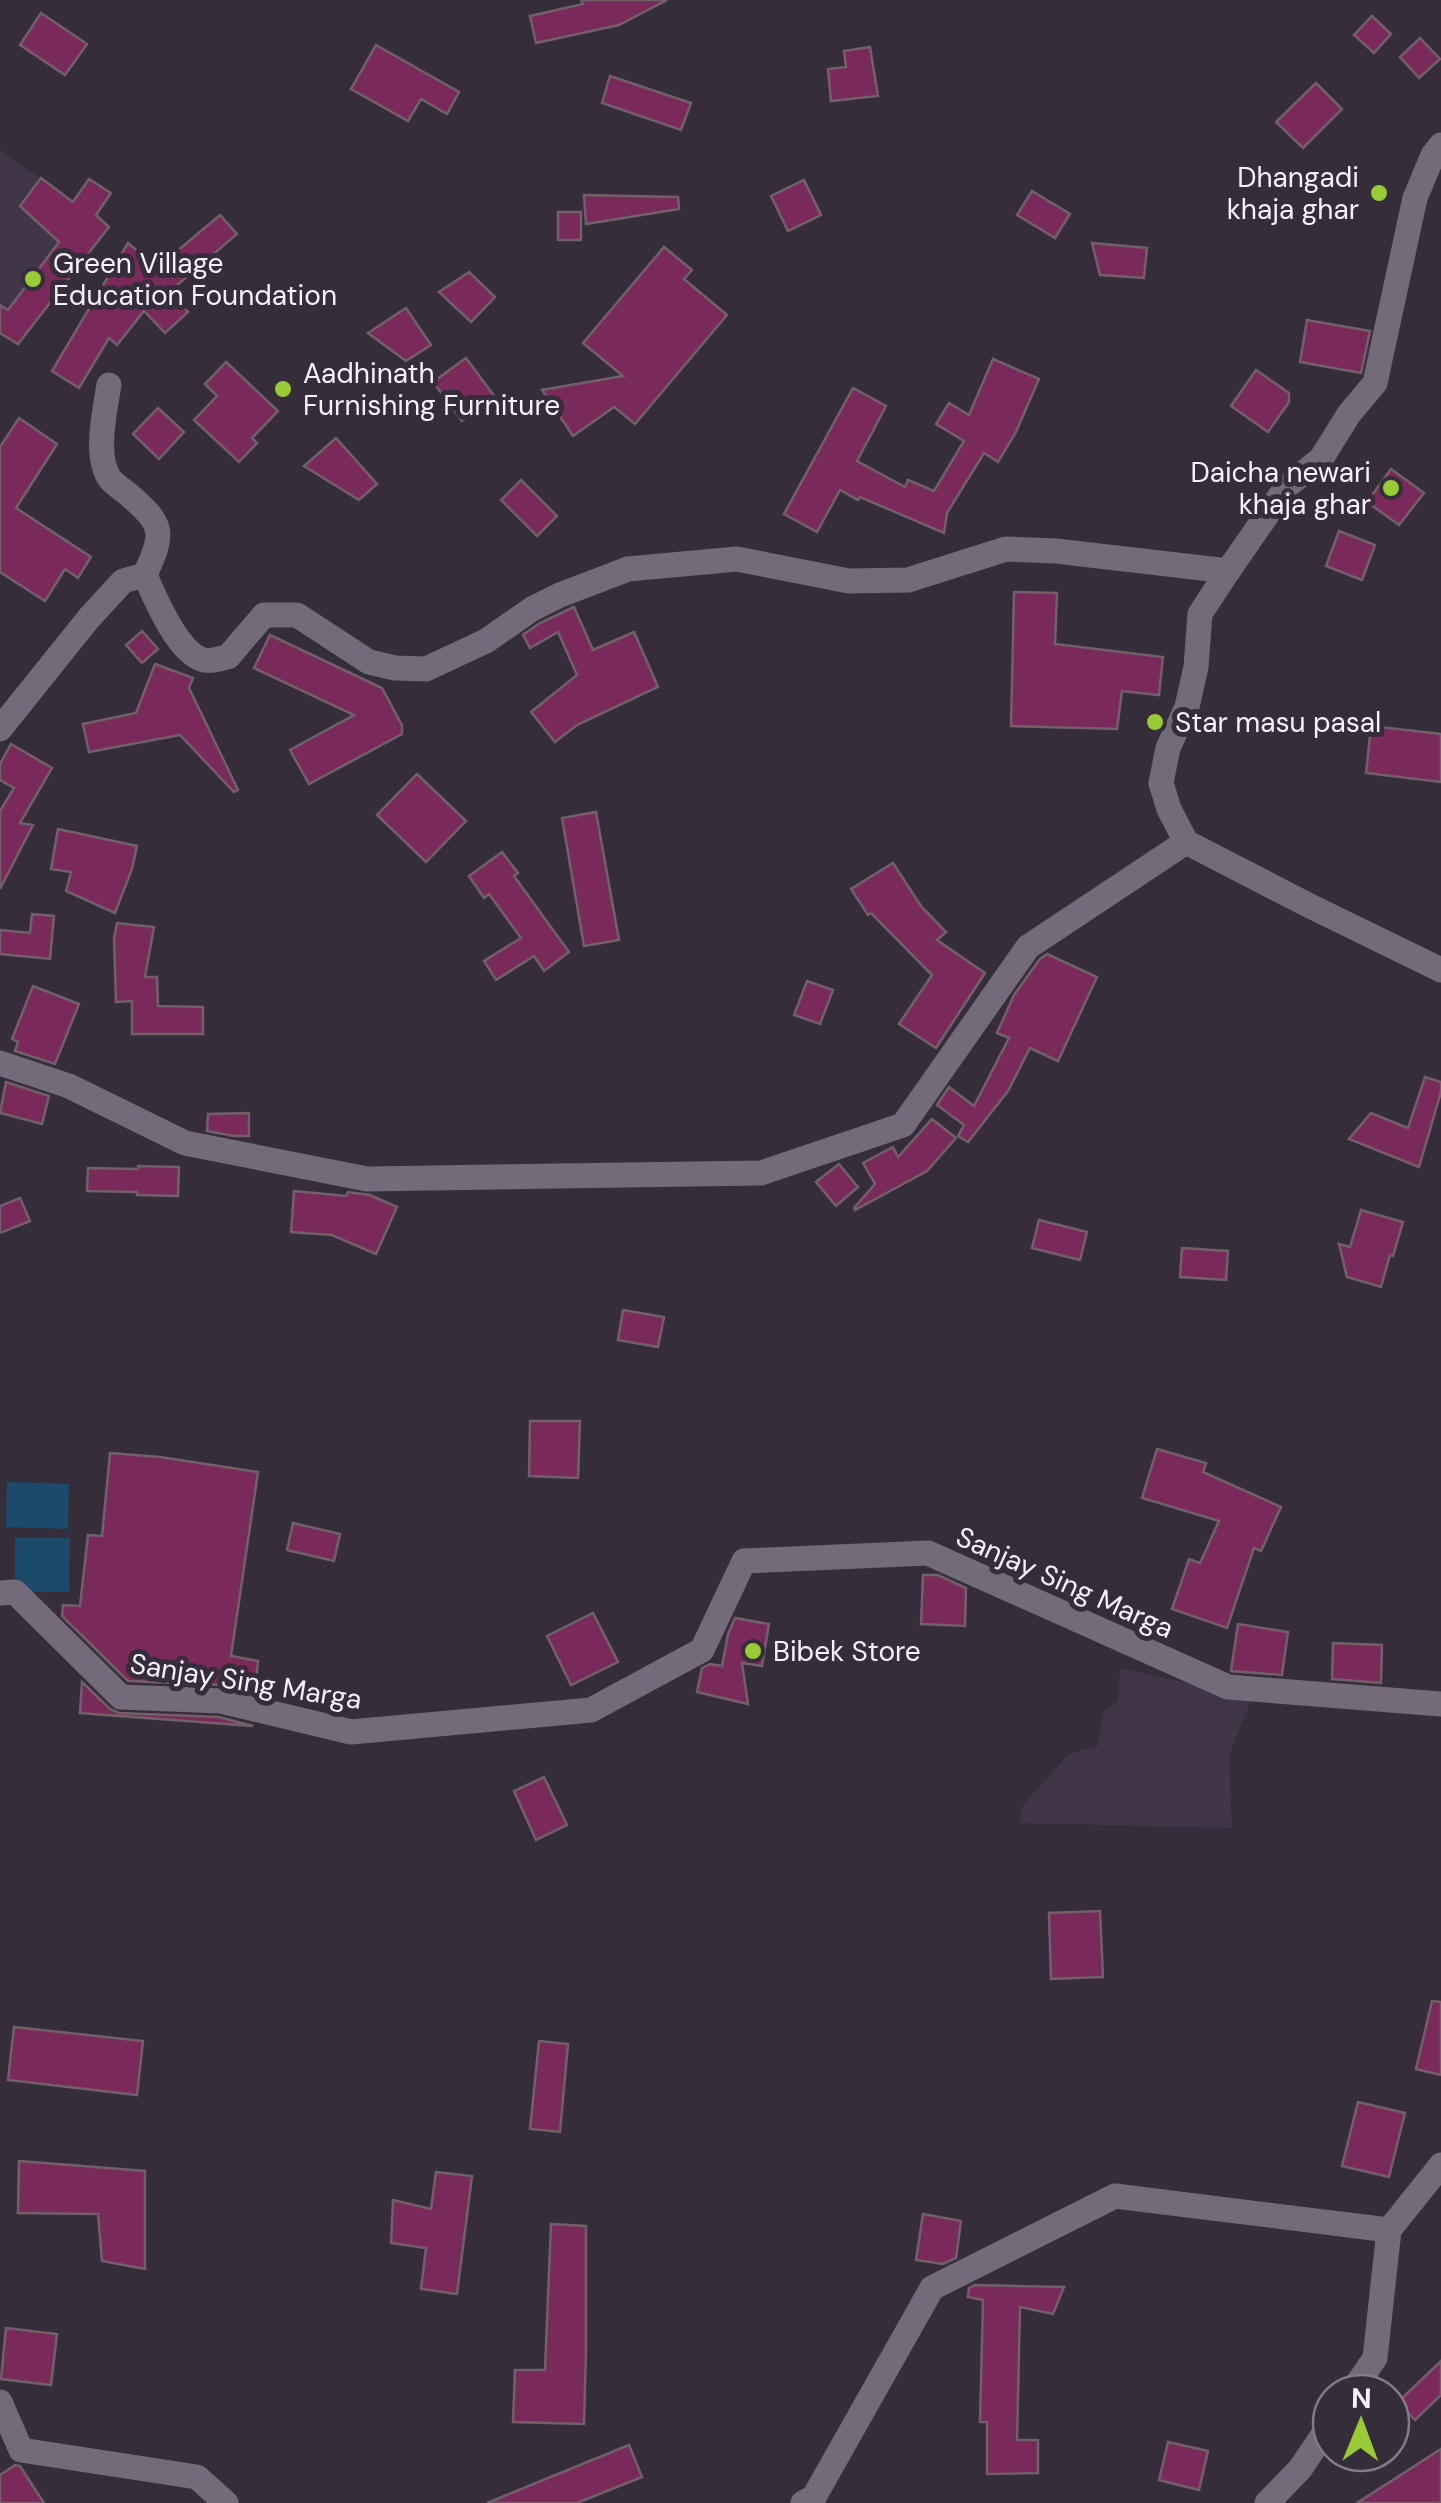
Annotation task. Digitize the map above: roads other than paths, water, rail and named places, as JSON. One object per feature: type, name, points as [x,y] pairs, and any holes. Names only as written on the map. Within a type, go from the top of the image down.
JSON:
[{"type":"street","points":[[1441,145],[1415,198],[1375,383],[1348,414],[1321,460],[1288,486],[1200,614],[1188,707],[1168,748],[1161,782],[1186,842],[1441,970]]},
{"type":"street","points":[[109,385],[102,453],[109,478],[150,513],[158,527],[158,546],[145,576],[184,648],[204,661],[228,657],[264,615],[297,616],[369,662],[426,669],[486,640],[560,595],[628,569],[737,559],[849,581],[908,580],[1006,549],[1056,550],[1228,570]]},
{"type":"street","points":[[0,729],[88,618],[123,581],[145,576]]},
{"type":"street","points":[[0,1063],[70,1086],[185,1143],[367,1179],[761,1173],[904,1125],[1028,946],[1186,842]]},
{"type":"street","name":"Sanjay Sing Marga","points":[[0,1593],[16,1592],[121,1697],[222,1701],[351,1732],[591,1710],[702,1650],[744,1561],[928,1553],[1228,1687],[1441,1704]]},
{"type":"street","points":[[1364,2373],[1374,2358],[1388,2230],[1441,2165]]},
{"type":"street","points":[[803,2503],[814,2496],[932,2288],[1116,2196],[1388,2230]]},
{"type":"street","points":[[0,2402],[21,2450],[196,2477],[226,2503]]},
{"type":"street","points":[[1267,2503],[1311,2452]]},
{"type":"water","points":[[7,1482],[69,1484],[68,1529],[6,1527]]},
{"type":"water","points":[[15,1538],[70,1538],[69,1592],[15,1592]]},
{"type":"place","name":"Dhangadi khaja ghar","points":[[1379,193]]},
{"type":"place","name":"Green Village Education Foundation","points":[[33,279]]},
{"type":"place","name":"Aadhinath Furnishing Furniture","points":[[283,389]]},
{"type":"place","name":"Daicha newari khaja ghar","points":[[1391,488]]},
{"type":"place","name":"Star masu pasal","points":[[1155,722]]},
{"type":"place","name":"Bibek Store","points":[[753,1651]]}]
